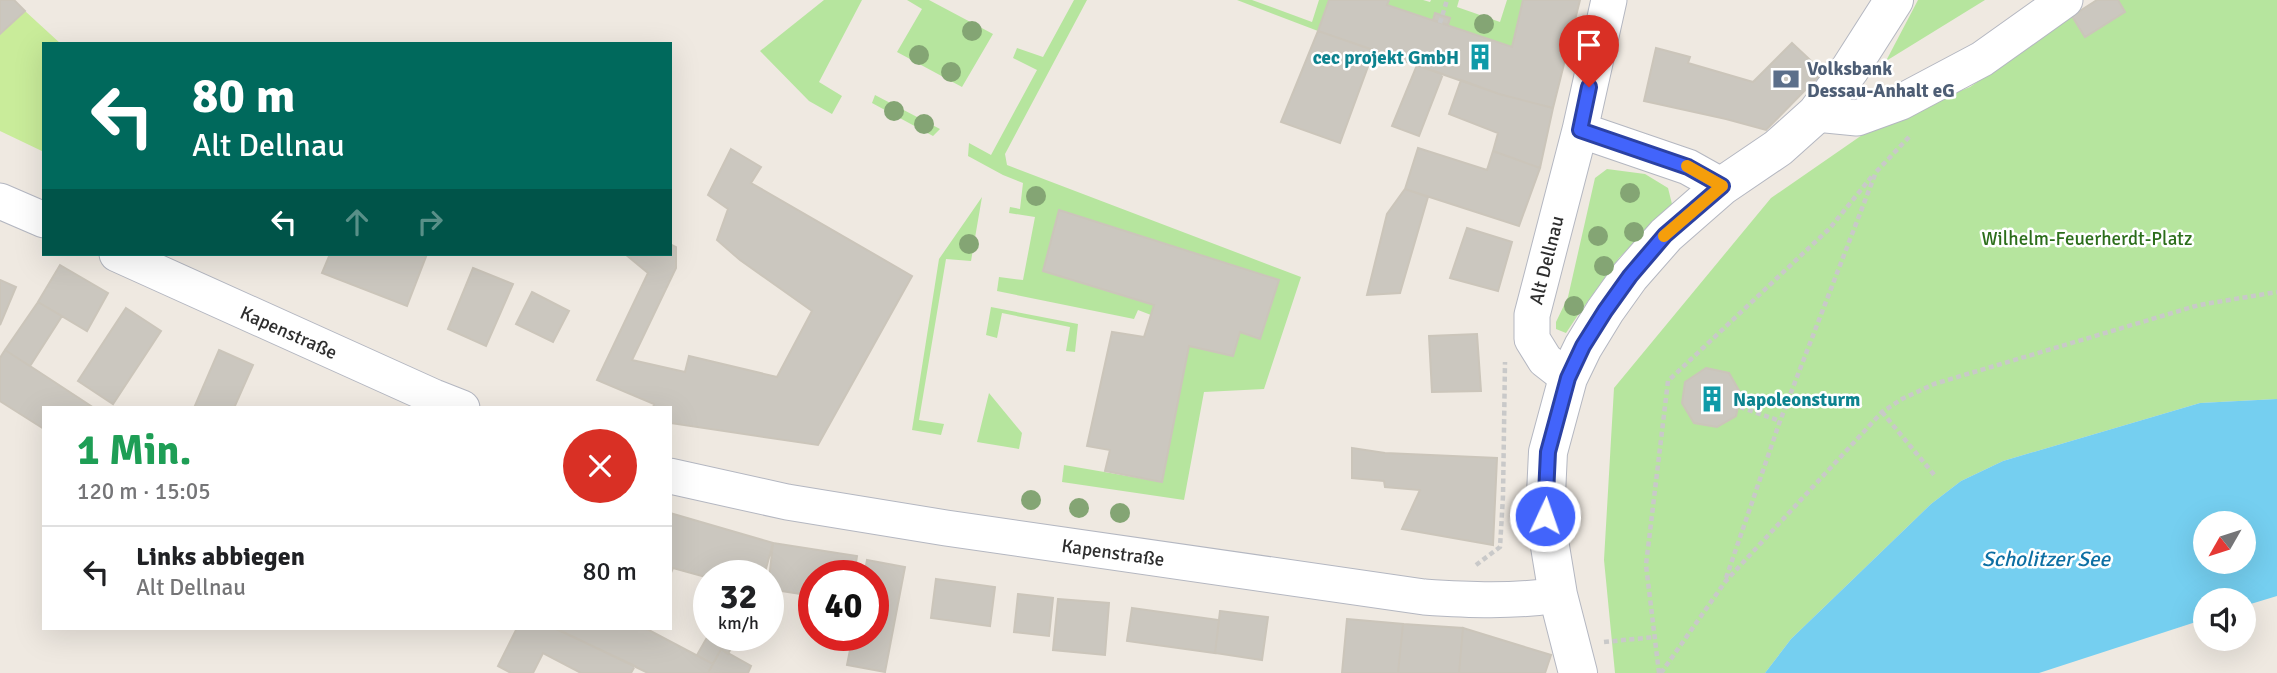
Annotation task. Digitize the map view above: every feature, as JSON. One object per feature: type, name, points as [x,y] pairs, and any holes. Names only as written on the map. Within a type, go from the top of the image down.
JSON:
[{"type":"street","name":"Alt Dellnau","points":[[1568,378],[1545,360],[1532,340],[1532,314],[1580,130],[1609,0]]},
{"type":"street","points":[[1574,660],[1558,595],[1545,516],[1548,452],[1568,378],[1583,346],[1630,276],[1665,235],[1722,186],[1778,148],[1815,114],[1850,69],[1894,0]]},
{"type":"street","points":[[1815,114],[1857,118],[1901,102],[1982,60],[2064,0]]},
{"type":"street","points":[[1580,130],[1688,167],[1722,186]]},
{"type":"street","points":[[0,201],[42,219]]},
{"type":"street","name":"Kapenstraße","points":[[121,256],[457,406]]},
{"type":"street","name":"Kapenstraße","points":[[672,476],[787,502],[946,528],[1424,597],[1470,600],[1527,599],[1558,595]]},
{"type":"path","points":[[1440,23],[1447,0]]},
{"type":"path","points":[[1660,673],[1646,565],[1668,381],[1830,228],[1911,134]]},
{"type":"path","points":[[1725,582],[1780,421],[1876,172]]},
{"type":"path","points":[[1660,673],[1725,582],[1882,412],[1902,399],[1934,384],[2199,305],[2277,292]]},
{"type":"path","points":[[1740,407],[1780,421]]},
{"type":"path","points":[[1882,412],[1936,477]]},
{"type":"path","points":[[1574,660],[1655,637]]},
{"type":"green space","points":[[824,0],[862,0],[819,82],[842,96],[832,114],[809,101],[760,51]]},
{"type":"green space","points":[[907,0],[929,0],[993,34],[962,87],[897,52],[922,9]]},
{"type":"green space","points":[[1074,0],[1087,0],[1005,154],[1007,165],[1301,277],[1264,389],[1204,392],[1184,500],[1062,482],[1064,465],[1162,482],[1189,346],[1233,356],[1240,332],[1260,338],[1279,280],[1059,210],[1044,271],[1154,305],[1151,315],[1138,310],[1134,319],[997,291],[999,277],[1023,280],[1035,217],[1009,213],[1010,207],[1020,209],[1023,183],[968,156],[969,143],[991,155],[1037,70],[1013,58],[1017,48],[1043,57]]},
{"type":"green space","points":[[1237,0],[1252,0],[1312,22],[1319,0],[1329,0],[1318,31]]},
{"type":"green space","points":[[1389,0],[1459,0],[1457,7],[1500,22],[1507,0],[1523,0],[1512,47],[1387,5]]},
{"type":"green space","points":[[1918,0],[1985,0],[1886,61]]},
{"type":"green space","name":"Wilhelm-Feuerherdt-Platz","points":[[2096,0],[2277,0],[2277,399],[2200,403],[2003,461],[1961,481],[1931,504],[1791,639],[1765,673],[1615,673],[1604,560],[1614,388],[1771,198],[1878,124],[1970,87]]},
{"type":"green space","points":[[25,11],[59,42],[42,42],[42,151],[0,131],[0,34]]},
{"type":"green space","points":[[875,95],[940,129],[933,136],[872,103]]},
{"type":"green space","points":[[1607,169],[1645,174],[1668,188],[1672,204],[1619,258],[1566,333],[1556,329],[1556,322],[1568,297],[1595,178]]},
{"type":"green space","points":[[982,197],[971,261],[946,259],[919,420],[944,424],[941,435],[912,430],[939,259]]},
{"type":"green space","points":[[991,307],[1078,324],[1075,352],[1066,351],[1070,327],[1002,313],[997,338],[986,335]]},
{"type":"green space","points":[[989,393],[1022,433],[1019,449],[977,442]]},
{"type":"water","name":"Scholitzer See","points":[[2277,399],[2277,596],[2256,602],[2256,588],[2193,588],[2193,623],[2039,673],[1765,673],[1791,639],[1931,504],[1961,481],[2003,461],[2200,403]]},
{"type":"building","points":[[0,0],[14,0],[25,11],[0,34]]},
{"type":"building","name":"cec projekt GmbH","points":[[1329,0],[1389,0],[1387,5],[1512,47],[1523,0],[1580,0],[1553,108],[1499,94],[1318,31]]},
{"type":"building","points":[[2097,0],[2118,0],[2125,12],[2085,37],[2072,16]]},
{"type":"building","points":[[1435,13],[1450,18],[1448,25],[1433,20]]},
{"type":"building","points":[[1318,31],[1374,50],[1340,143],[1281,122]]},
{"type":"building","points":[[1792,43],[1823,72],[1766,130],[1644,101],[1656,48],[1690,57],[1688,63],[1753,82]]},
{"type":"building","points":[[1417,65],[1443,74],[1419,136],[1392,126]]},
{"type":"building","points":[[1461,80],[1499,94],[1553,108],[1540,168],[1493,151],[1498,133],[1449,114]]},
{"type":"building","points":[[1418,148],[1487,170],[1493,151],[1540,168],[1519,226],[1405,189]]},
{"type":"building","points":[[731,149],[761,167],[751,183],[912,276],[818,445],[672,423],[672,406],[654,406],[597,380],[648,273],[627,256],[672,256],[672,245],[676,247],[676,268],[632,360],[685,372],[689,356],[777,377],[812,311],[740,260],[717,240],[728,209],[708,195]]},
{"type":"building","points":[[1405,189],[1428,197],[1400,293],[1367,295],[1387,214]]},
{"type":"building","points":[[1059,210],[1279,280],[1260,339],[1240,332],[1233,356],[1189,346],[1162,482],[1105,471],[1110,450],[1087,446],[1112,332],[1144,337],[1154,305],[1043,271]]},
{"type":"building","points":[[1467,228],[1512,242],[1498,291],[1450,278]]},
{"type":"building","points":[[329,256],[426,256],[407,306],[322,273]]},
{"type":"building","points":[[60,265],[108,293],[87,331],[38,302]]},
{"type":"building","points":[[473,268],[513,284],[486,346],[448,329]]},
{"type":"building","points":[[0,280],[16,287],[0,325]]},
{"type":"building","points":[[532,292],[569,311],[553,342],[516,324]]},
{"type":"building","points":[[38,302],[62,316],[30,366],[5,350]]},
{"type":"building","points":[[126,308],[161,331],[113,404],[78,381]]},
{"type":"building","points":[[1477,334],[1481,391],[1432,392],[1429,336]]},
{"type":"building","points":[[5,350],[91,406],[42,406],[42,428],[0,401],[0,358]]},
{"type":"building","points":[[219,350],[253,365],[235,406],[195,406]]},
{"type":"building","name":"Napoleonsturm","points":[[1706,368],[1729,373],[1741,394],[1736,416],[1717,427],[1694,423],[1682,403],[1685,382]]},
{"type":"building","points":[[1352,448],[1385,453],[1497,458],[1493,545],[1402,529],[1420,490],[1385,487],[1384,481],[1352,478]]},
{"type":"building","points":[[672,514],[773,543],[768,560],[693,560],[693,574],[673,568],[672,570]]},
{"type":"building","points":[[773,543],[857,556],[856,560],[798,560],[798,594],[784,591],[784,560],[771,560]]},
{"type":"building","points":[[889,564],[905,567],[889,651]]},
{"type":"building","points":[[936,579],[995,587],[990,626],[931,618]]},
{"type":"building","points":[[1018,594],[1053,598],[1049,636],[1014,632]]},
{"type":"building","points":[[1058,599],[1109,603],[1105,655],[1053,650]]},
{"type":"building","points":[[1132,608],[1219,620],[1215,653],[1127,641]]},
{"type":"building","points":[[1220,611],[1268,617],[1262,660],[1215,653]]},
{"type":"building","points":[[1347,619],[1403,624],[1398,673],[1342,673]]},
{"type":"building","points":[[1403,624],[1463,628],[1459,673],[1398,673]]},
{"type":"building","points":[[1463,628],[1551,655],[1545,673],[1459,673]]},
{"type":"building","points":[[516,630],[558,630],[635,666],[631,673],[581,673],[543,653],[533,673],[511,673],[498,666]]},
{"type":"building","points":[[559,630],[649,630],[713,664],[708,673],[648,673]]},
{"type":"building","points":[[699,651],[720,651],[713,664],[697,655]]},
{"type":"building","points":[[720,651],[751,666],[748,673],[708,673]]},
{"type":"building","points":[[850,651],[889,651],[885,672],[847,665]]},
{"type":"slow traffic","points":[[1664,236],[1722,186],[1687,166]]},
{"type":"place","name":"cec projekt GmbH","points":[[1480,57]]},
{"type":"place","name":"Volksbank Dessau-Anhalt eG","points":[[1786,79]]},
{"type":"place","name":"Napoleonsturm","points":[[1712,399]]},
{"type":"route","points":[[1545,516],[1548,452],[1568,378],[1583,346],[1630,276],[1665,235],[1722,186],[1688,167],[1580,130],[1589,87]]}]
